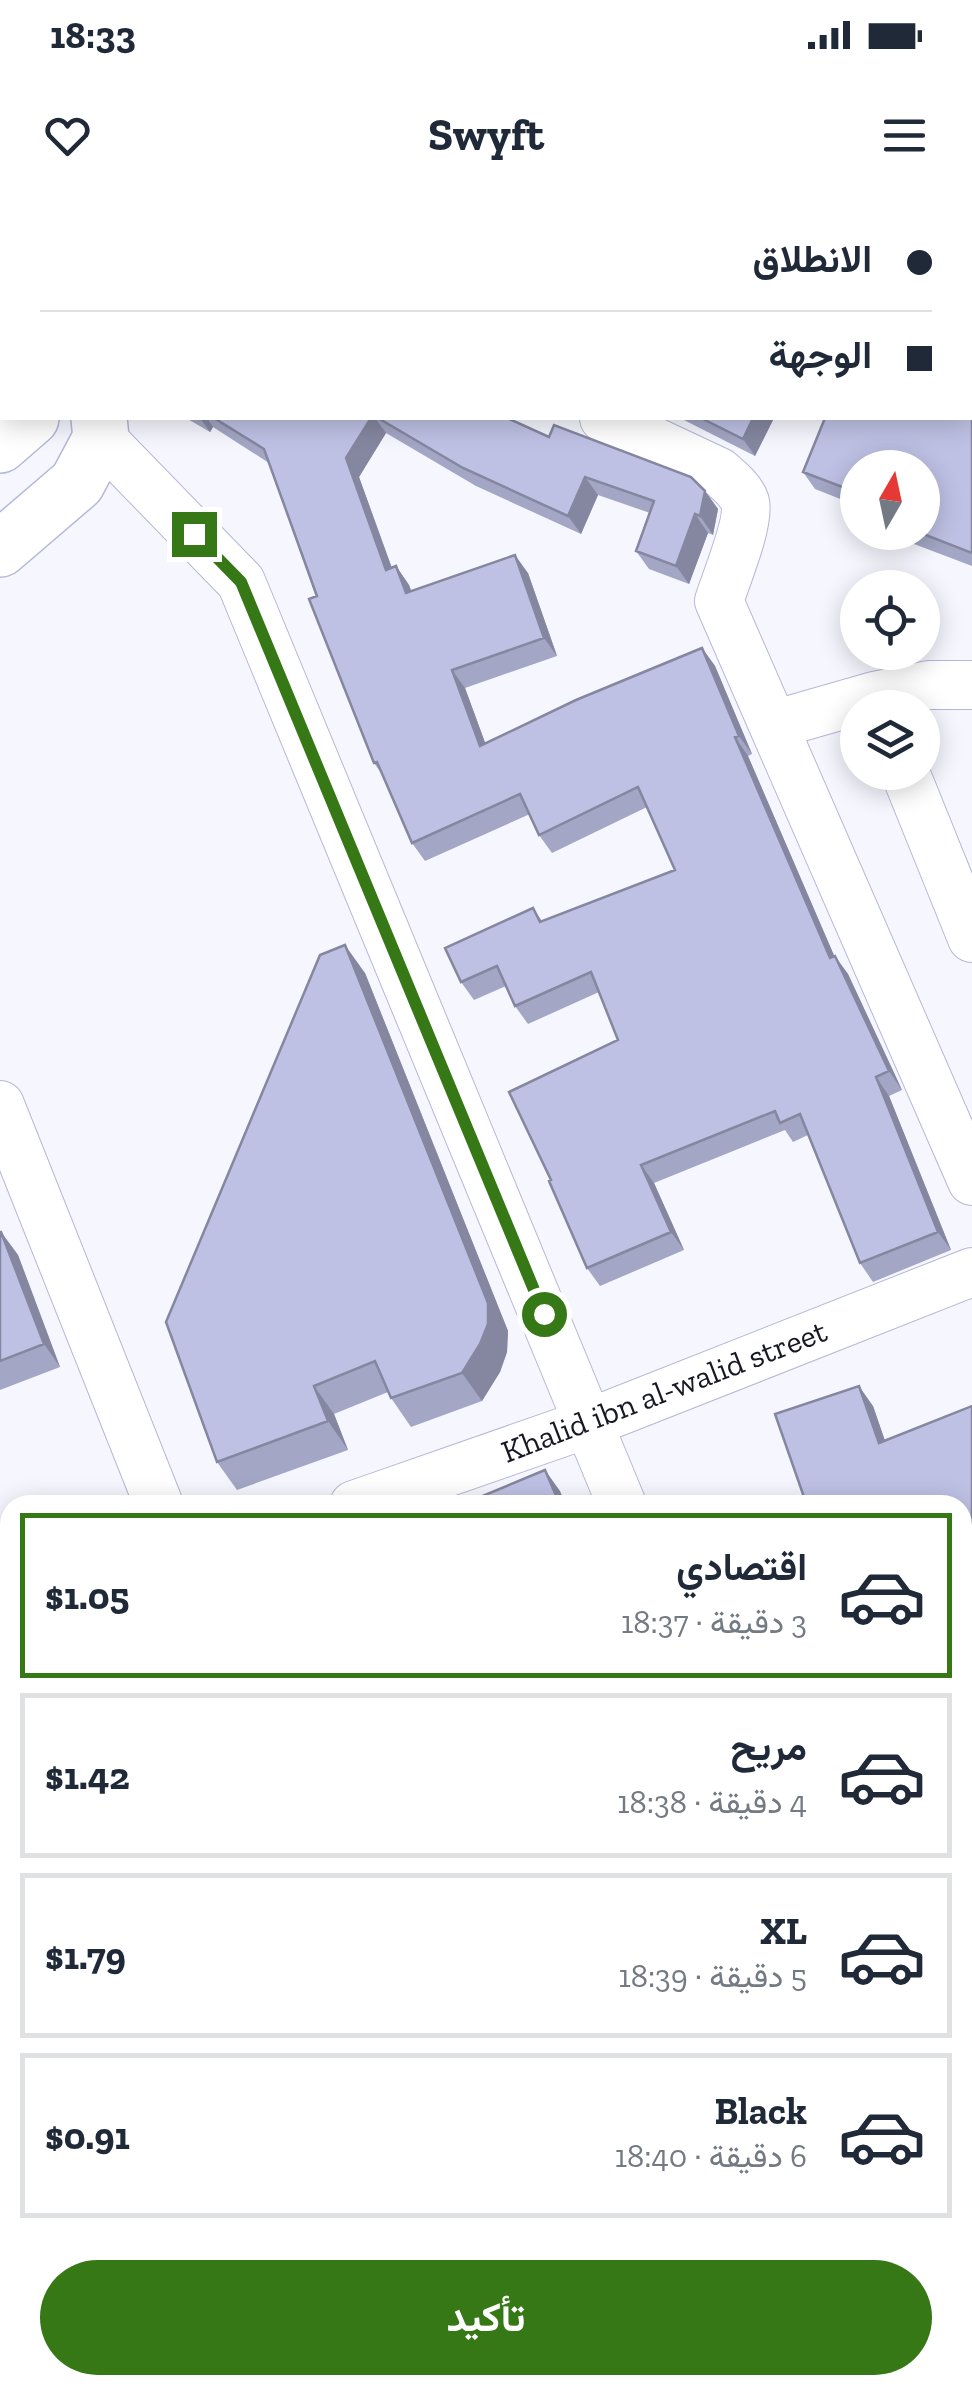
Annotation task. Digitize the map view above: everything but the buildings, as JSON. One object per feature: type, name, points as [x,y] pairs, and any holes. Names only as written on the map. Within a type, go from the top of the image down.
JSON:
[{"type":"street","points":[[0,444],[29,420]]},
{"type":"street","points":[[608,420],[719,472],[732,482],[744,500],[746,518],[719,601],[972,1181]]},
{"type":"street","points":[[0,549],[77,483],[100,428],[241,582],[618,1495]]},
{"type":"street","points":[[913,690],[929,685],[972,685]]},
{"type":"street","points":[[773,725],[840,710]]},
{"type":"street","points":[[912,790],[972,938]]},
{"type":"street","points":[[0,1105],[155,1495]]},
{"type":"street","name":"Khalid ibn al-walid street","points":[[383,1495],[589,1423],[972,1272]]},
{"type":"route","points":[[194,534],[241,582],[544,1314]]}]
